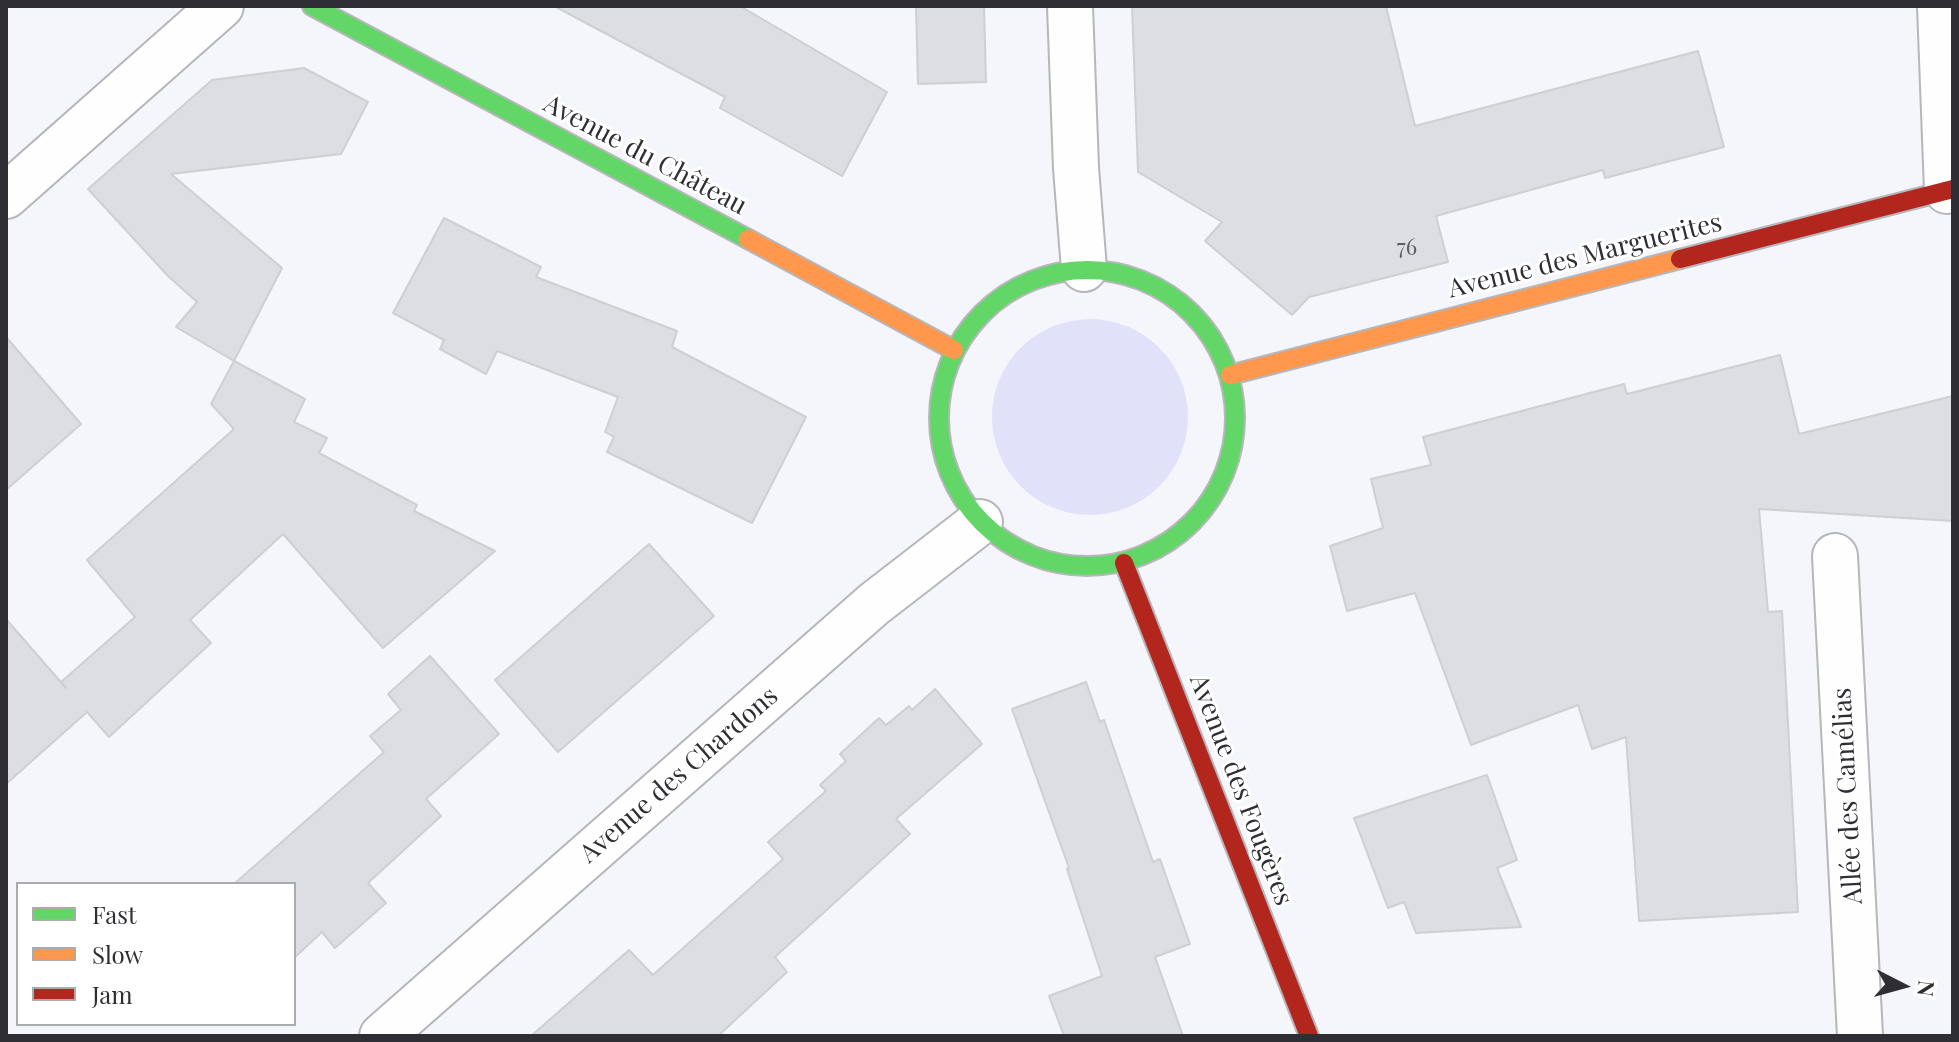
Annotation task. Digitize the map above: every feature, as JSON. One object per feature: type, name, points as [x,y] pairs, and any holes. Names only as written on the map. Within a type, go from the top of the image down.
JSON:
[{"type":"street","points":[[6,196],[221,6]]},
{"type":"street","name":"Avenue du Château","points":[[312,6],[954,350]]},
{"type":"street","points":[[1070,6],[1076,168],[1084,269]]},
{"type":"street","points":[[1940,6],[1950,190]]},
{"type":"street","name":"Avenue des Marguerites","points":[[1230,375],[1950,190]]},
{"type":"street","points":[[1084,269],[1132,275],[1175,297],[1209,331],[1230,375],[1237,422],[1228,470],[1204,512],[1168,544],[1124,563],[1085,568],[1046,562],[1010,546],[980,522],[953,484],[940,440],[941,394],[954,350],[977,317],[1008,291],[1044,275],[1084,269]]},
{"type":"street","name":"Avenue des Chardons","points":[[396,1031],[874,604],[980,522]]},
{"type":"street","name":"Allée des Camélias","points":[[1835,556],[1860,1036]]},
{"type":"street","name":"Avenue des Fougères","points":[[1124,563],[1309,1036]]},
{"type":"shaded area","points":[[1090,319],[1109,320],[1128,326],[1160,347],[1181,379],[1187,398],[1187,436],[1181,455],[1160,487],[1128,508],[1109,514],[1090,515],[1071,514],[1052,508],[1020,487],[999,455],[993,436],[992,417],[993,398],[999,379],[1020,347],[1052,326],[1071,320]]},
{"type":"building","points":[[554,6],[740,6],[887,92],[842,176],[720,108],[725,97]]},
{"type":"building","points":[[916,6],[984,6],[986,82],[918,84]]},
{"type":"building","points":[[1132,6],[1386,6],[1415,126],[1698,51],[1724,147],[1605,178],[1603,170],[1436,216],[1448,262],[1309,297],[1292,315],[1205,241],[1222,222],[1138,172]]},
{"type":"building","points":[[304,68],[368,102],[341,154],[171,174],[282,268],[234,361],[176,327],[197,302],[168,276],[88,189],[212,80]]},
{"type":"building","points":[[444,218],[541,267],[536,277],[677,331],[672,347],[806,417],[752,523],[607,452],[614,437],[605,432],[618,397],[497,351],[486,374],[440,349],[444,340],[393,313]]},
{"type":"building","points":[[6,337],[81,424],[6,490]]},
{"type":"building","points":[[1780,355],[1799,434],[1953,396],[1953,521],[1759,509],[1768,612],[1782,611],[1798,912],[1639,921],[1626,737],[1592,749],[1578,705],[1471,745],[1415,593],[1347,611],[1330,546],[1383,528],[1371,479],[1431,465],[1423,437],[1624,384],[1627,394]]},
{"type":"building","points":[[234,361],[305,399],[294,422],[327,438],[319,453],[417,505],[414,511],[495,551],[383,648],[283,534],[190,620],[211,643],[109,737],[87,712],[6,784],[6,619],[66,688],[61,682],[135,617],[87,560],[234,429],[211,404]]},
{"type":"building","points":[[649,544],[714,616],[558,752],[495,680]]},
{"type":"building","points":[[430,656],[499,734],[426,799],[441,816],[368,883],[386,903],[335,948],[322,932],[296,956],[296,882],[236,882],[384,752],[370,736],[401,710],[388,694]]},
{"type":"building","points":[[1086,682],[1100,722],[1104,720],[1153,862],[1160,859],[1190,944],[1155,957],[1183,1036],[1064,1036],[1049,996],[1102,976],[1069,868],[1012,709]]},
{"type":"building","points":[[935,689],[982,744],[896,819],[910,834],[775,957],[787,972],[718,1036],[531,1036],[629,950],[653,975],[783,859],[768,842],[826,791],[820,785],[846,761],[840,754],[879,718],[886,725],[909,706],[912,710]]},
{"type":"building","points":[[1487,775],[1517,860],[1497,868],[1521,927],[1416,933],[1404,902],[1388,908],[1354,818]]},
{"type":"traffic: fast","points":[[312,6],[748,239]]},
{"type":"traffic: fast","points":[[1087,270],[1116,273],[1144,281],[1192,313],[1224,361],[1232,389],[1235,418],[1232,447],[1224,475],[1192,523],[1144,555],[1116,563],[1087,566],[1058,563],[1030,555],[982,523],[950,475],[942,447],[939,418],[942,389],[950,361],[982,313],[1030,281],[1058,273],[1087,270]]},
{"type":"traffic: slow","points":[[748,239],[954,350]]},
{"type":"traffic: slow","points":[[1230,375],[1680,259]]},
{"type":"traffic: jam","points":[[1680,259],[1953,189]]},
{"type":"traffic: jam","points":[[1124,563],[1309,1036]]}]
